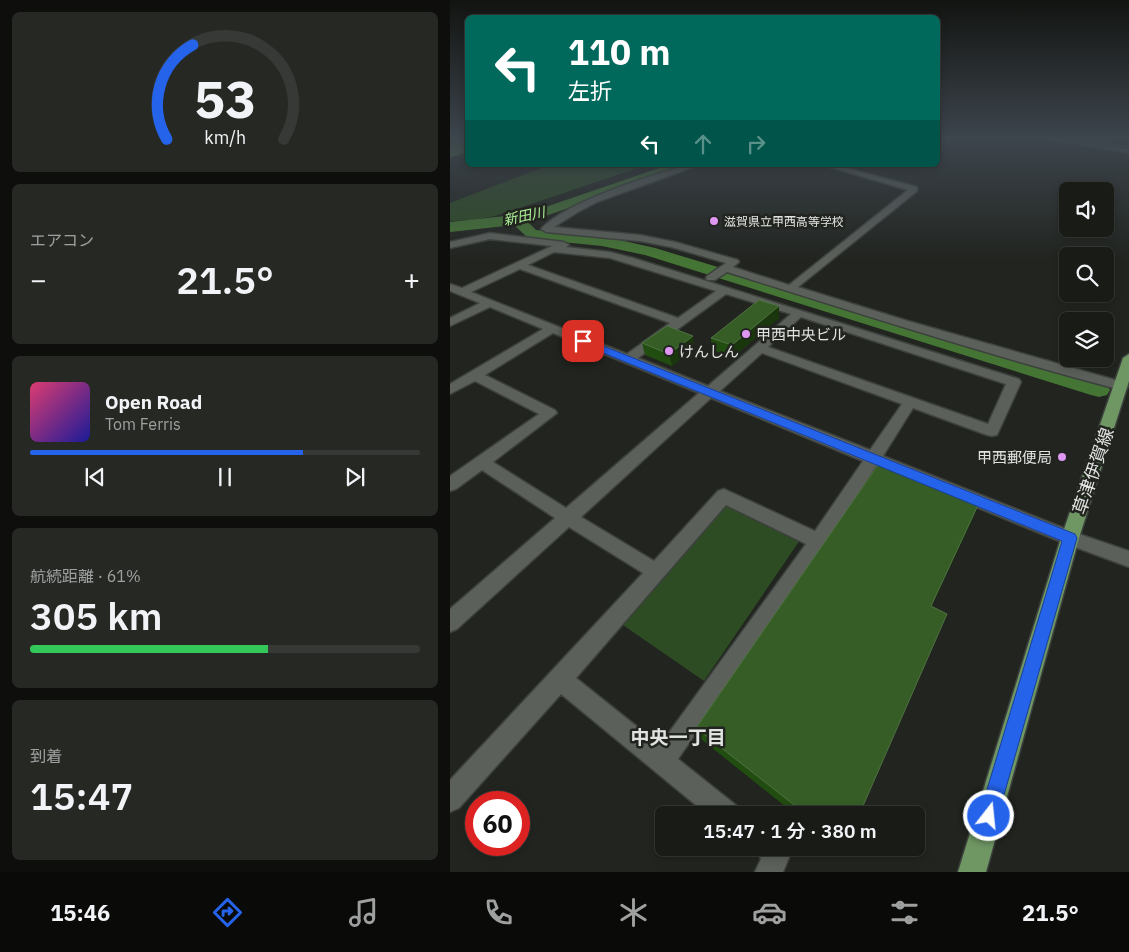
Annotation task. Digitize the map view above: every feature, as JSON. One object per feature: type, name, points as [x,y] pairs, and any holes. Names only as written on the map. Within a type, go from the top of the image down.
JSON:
[{"type":"main road","name":"草津伊賀線","points":[[972,872],[1070,538],[1129,358]]},
{"type":"street","points":[[628,359],[679,322],[734,262],[672,244],[615,235],[546,230],[570,213],[650,180]]},
{"type":"street","points":[[790,289],[914,189],[880,180]]},
{"type":"street","points":[[450,245],[490,236],[607,249],[653,260],[720,277],[799,312],[1014,382],[992,431],[760,348]]},
{"type":"street","points":[[462,292],[553,250],[610,255],[790,289],[1061,370],[1119,392]]},
{"type":"street","points":[[519,265],[679,322]]},
{"type":"street","points":[[450,287],[487,304],[1070,538],[1129,559]]},
{"type":"street","points":[[450,322],[487,304]]},
{"type":"street","points":[[450,622],[799,312]]},
{"type":"street","points":[[450,390],[552,329]]},
{"type":"street","points":[[450,485],[550,413],[475,375]]},
{"type":"street","points":[[662,762],[818,541],[910,402]]},
{"type":"street","points":[[482,462],[568,518],[657,572]]},
{"type":"street","points":[[450,799],[724,496],[818,541]]},
{"type":"street","points":[[560,679],[717,806]]},
{"type":"shaded area","points":[[511,180],[603,180],[495,216],[472,220],[450,221],[450,203]]},
{"type":"shaded area","points":[[731,505],[800,540],[704,681],[620,623],[720,506]]},
{"type":"building","points":[[759,300],[779,306],[732,345],[711,338]]},
{"type":"building","points":[[667,326],[693,336],[669,354],[642,343]]},
{"type":"building","points":[[880,462],[978,505],[931,606],[947,614],[863,806],[796,806],[696,728]]},
{"type":"waterway","name":"新田川","points":[[517,220],[638,180]]},
{"type":"waterway","name":"新田川","points":[[450,227],[517,220]]},
{"type":"waterway","points":[[517,220],[532,234],[602,241],[649,251],[1099,390]]},
{"type":"place","name":"滋賀県立甲西高等学校","points":[[714,221]]},
{"type":"place","name":"甲西中央ビル","points":[[746,334]]},
{"type":"place","name":"けんしん","points":[[669,351]]},
{"type":"place","name":"甲西郵便局","points":[[1062,457]]},
{"type":"district","name":"中央一丁目","points":[[678,737]]},
{"type":"route","points":[[583,341],[1070,538],[989,816]]}]
